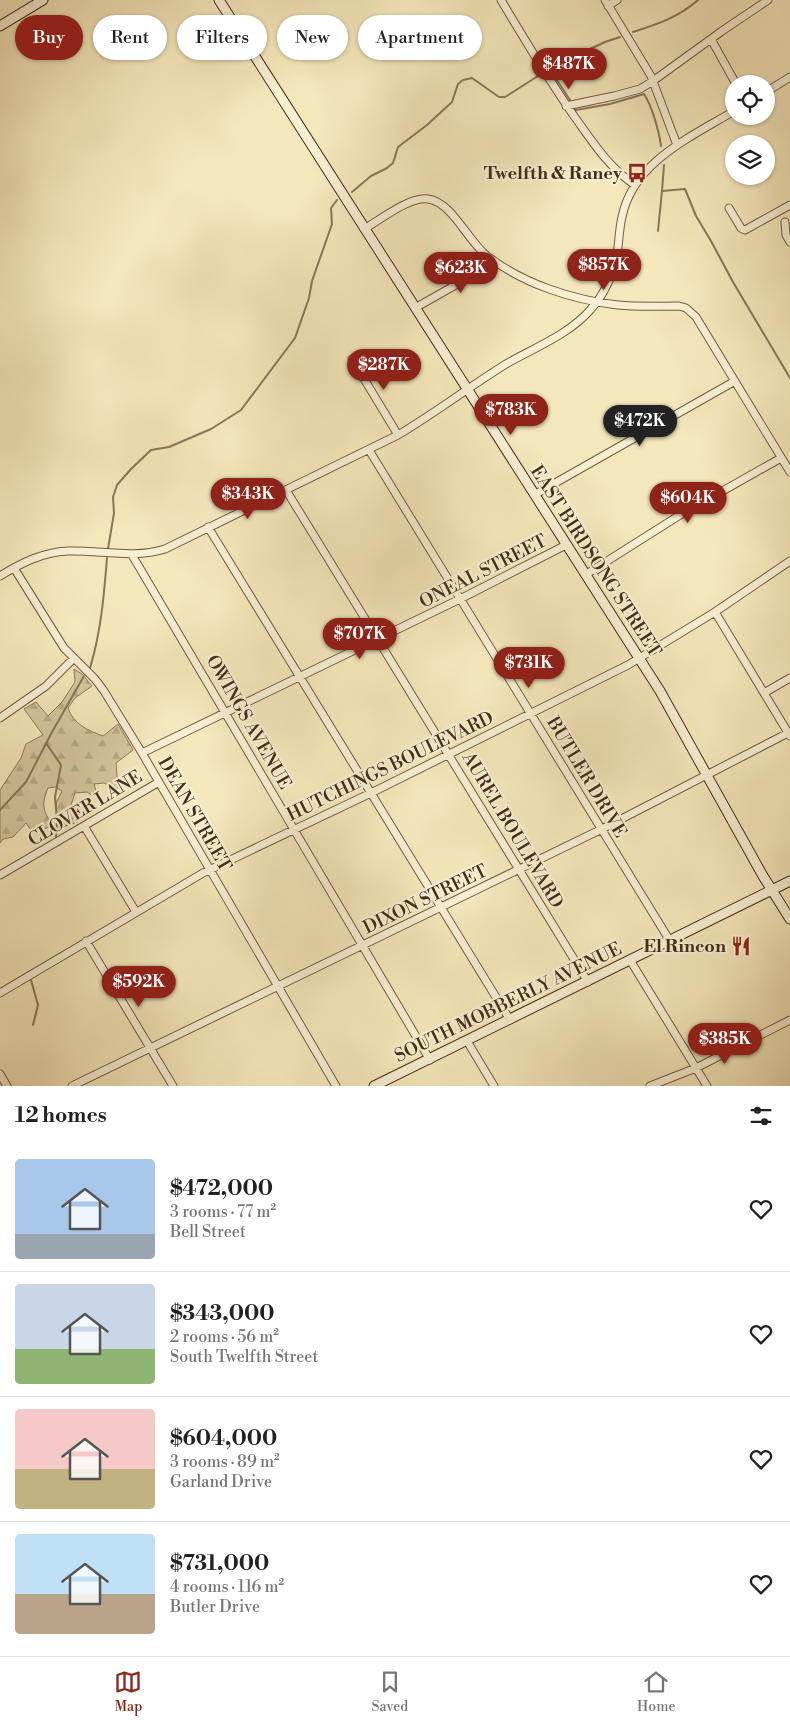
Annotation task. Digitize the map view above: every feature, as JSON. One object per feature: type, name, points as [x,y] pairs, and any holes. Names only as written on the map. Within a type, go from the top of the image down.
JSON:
[{"type":"street","points":[[0,26],[43,0]]},
{"type":"street","name":"EAST BIRDSONG STREET","points":[[219,0],[666,702],[790,919]]},
{"type":"street","points":[[501,0],[566,106],[608,162],[620,175],[635,185]]},
{"type":"street","points":[[617,0],[606,3],[653,81],[677,145]]},
{"type":"street","points":[[566,106],[625,94],[640,89],[768,0]]},
{"type":"street","points":[[711,39],[731,75]]},
{"type":"street","points":[[775,86],[790,77]]},
{"type":"street","points":[[0,576],[34,558],[59,552],[83,551],[132,555],[165,549],[398,435],[426,418],[466,389],[568,329],[584,317],[598,301],[608,281],[614,266],[622,215],[635,185],[652,165],[677,145],[725,116]]},
{"type":"street","points":[[364,229],[412,201],[428,199],[439,202],[448,209],[471,240],[496,262],[550,289],[619,305],[679,306],[686,308],[696,317],[790,472]]},
{"type":"street","points":[[729,208],[741,228],[745,230],[790,205]]},
{"type":"street","points":[[779,212],[788,224],[786,234],[790,242]]},
{"type":"street","points":[[415,308],[496,262]]},
{"type":"street","points":[[352,359],[398,435]]},
{"type":"street","points":[[534,495],[735,381]]},
{"type":"street","name":"BUTLER DRIVE","points":[[369,450],[670,941]]},
{"type":"street","points":[[585,575],[680,516],[782,458]]},
{"type":"street","name":"AUREL BOULEVARD","points":[[286,490],[588,982]]},
{"type":"street","points":[[208,527],[510,1020]]},
{"type":"street","name":"ONEAL STREET","points":[[142,752],[460,599],[566,545]]},
{"type":"street","name":"OWINGS AVENUE","points":[[132,555],[430,1060]]},
{"type":"street","name":"HUTCHINGS BOULEVARD","points":[[0,993],[210,869],[371,793],[639,659],[715,612],[790,561]]},
{"type":"street","name":"DEAN STREET","points":[[14,568],[61,644],[73,659],[99,684],[142,752],[336,1086]]},
{"type":"street","points":[[715,612],[789,735]]},
{"type":"street","points":[[0,718],[46,686],[73,659]]},
{"type":"street","points":[[764,693],[790,678]]},
{"type":"street","name":"DIXON STREET","points":[[72,1086],[441,908],[789,735]]},
{"type":"street","name":"CLOVER LANE","points":[[0,875],[159,782]]},
{"type":"street","points":[[84,826],[136,912]]},
{"type":"street","name":"SOUTH MOBBERLY AVENUE","points":[[374,1086],[391,1083],[467,1041],[790,881]]},
{"type":"street","points":[[86,941],[173,1086]]},
{"type":"street","points":[[630,960],[707,1086]]},
{"type":"street","points":[[650,1086],[696,1068],[790,1020]]},
{"type":"street","points":[[467,1041],[494,1086]]},
{"type":"street","points":[[0,1074],[7,1086]]},
{"type":"green space","points":[[74,669],[82,674],[92,686],[75,698],[68,708],[70,714],[87,729],[103,736],[118,724],[133,750],[116,763],[118,789],[104,783],[94,784],[96,791],[93,796],[87,792],[75,793],[70,808],[77,822],[58,829],[56,803],[62,791],[55,787],[48,788],[44,806],[51,823],[47,828],[31,830],[26,823],[13,837],[3,839],[0,843],[0,790],[21,758],[26,744],[43,735],[24,709],[36,702],[48,716],[62,702],[75,682]]},
{"type":"waterway","points":[[633,32],[660,23],[691,6],[698,0]]},
{"type":"waterway","points":[[570,100],[549,68],[620,37]]},
{"type":"waterway","points":[[352,192],[371,176],[393,163],[398,147],[427,125],[452,102],[458,84],[463,80],[472,78],[499,97],[505,97],[538,76]]},
{"type":"waterway","points":[[575,109],[610,104],[644,94],[655,119],[661,146]]},
{"type":"waterway","points":[[664,165],[662,191],[685,189],[696,216],[790,378]]},
{"type":"waterway","points":[[658,231],[662,191]]},
{"type":"waterway","points":[[108,549],[114,513],[113,497],[117,485],[131,469],[151,450],[169,447],[211,429],[241,410],[295,338],[332,224],[331,208],[337,200]]},
{"type":"waterway","points":[[90,668],[99,627],[107,558]]},
{"type":"waterway","points":[[0,810],[26,782],[84,676]]},
{"type":"waterway","points":[[46,743],[61,765],[55,797],[56,837]]},
{"type":"waterway","points":[[31,980],[38,1005],[33,1025]]},
{"type":"place","name":"Twelfth & Raney","points":[[637,173]]},
{"type":"place","name":"El Rincon","points":[[741,946]]}]
